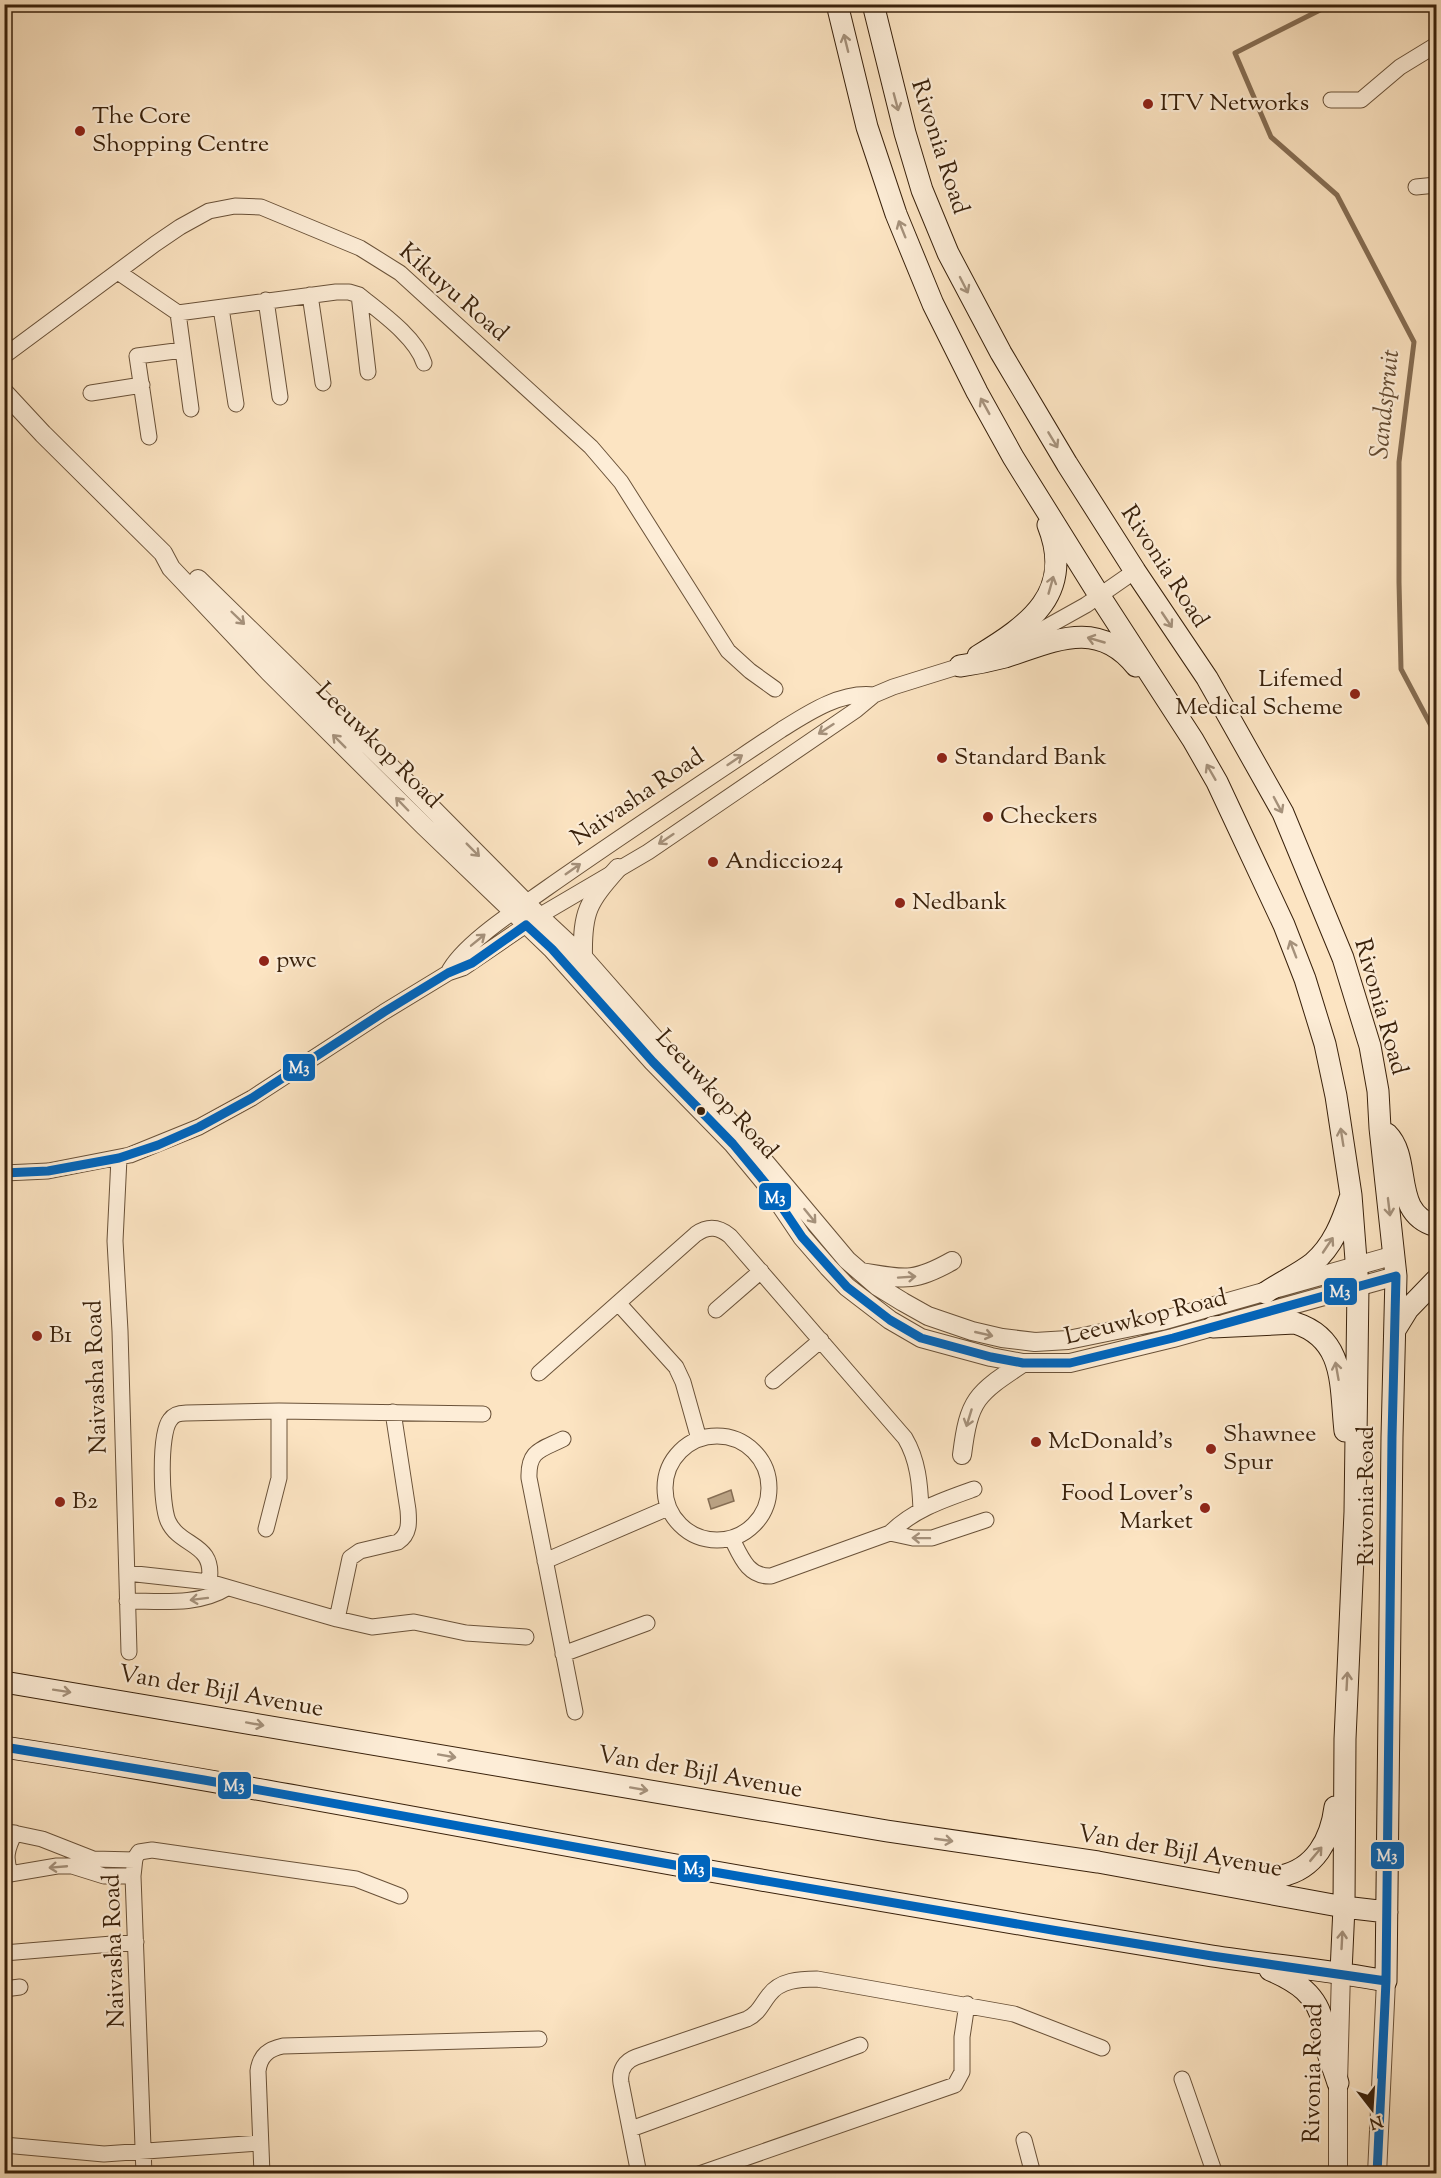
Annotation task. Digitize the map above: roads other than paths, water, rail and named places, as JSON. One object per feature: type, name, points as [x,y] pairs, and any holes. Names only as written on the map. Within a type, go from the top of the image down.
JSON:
[{"type":"main road","name":"Rivonia Road","points":[[837,4],[867,127],[896,214],[933,304],[1013,457],[1193,740],[1231,808],[1284,925],[1305,979],[1325,1044],[1336,1096],[1351,1195],[1357,1276],[1355,1512],[1345,1739],[1344,1907],[1341,1972]]},
{"type":"main road","name":"Rivonia Road","points":[[873,4],[905,133],[922,190],[948,253],[1001,353],[1134,571],[1207,678],[1283,813],[1334,937],[1370,1046],[1376,1080],[1395,1266],[1386,1981]]},
{"type":"main road","points":[[962,666],[1022,628],[1045,603],[1052,586],[1055,568],[1053,537],[1013,457]]},
{"type":"main road","points":[[962,666],[990,661],[1055,639],[1071,636],[1097,640],[1121,651],[1132,661],[1193,740]]},
{"type":"main road","points":[[1380,1128],[1390,1136],[1395,1146],[1407,1198],[1412,1209],[1418,1217],[1437,1226]]},
{"type":"main road","points":[[1266,1293],[1312,1264],[1323,1254],[1342,1222],[1351,1195]]},
{"type":"main road","points":[[1395,1331],[1408,1309],[1437,1280]]},
{"type":"main road","points":[[1213,1327],[1295,1323],[1306,1326],[1321,1336],[1329,1345],[1337,1369],[1355,1512]]},
{"type":"main road","name":"Van der Bijl Avenue","points":[[4,1682],[886,1831],[1098,1862],[1344,1907],[1387,1912]]},
{"type":"main road","points":[[1098,1862],[1266,1877],[1293,1872],[1315,1857],[1330,1832],[1345,1739]]},
{"type":"main road","points":[[4,1747],[136,1768],[791,1885],[1249,1961],[1341,1972],[1386,1981]]},
{"type":"main road","points":[[1249,1961],[1286,1977],[1309,1994],[1319,2010],[1338,2083]]},
{"type":"street","points":[[1331,100],[1361,99],[1400,68],[1437,45]]},
{"type":"street","points":[[1416,187],[1437,185]]},
{"type":"street","name":"Kikuyu Road","points":[[4,356],[171,233],[199,216],[216,209],[236,206],[261,207],[360,248],[400,273],[436,303],[591,447],[621,482],[728,651],[775,689]]},
{"type":"street","points":[[118,272],[178,313],[266,300],[349,292],[359,295],[410,339],[422,355],[424,363]]},
{"type":"street","points":[[310,295],[323,382]]},
{"type":"street","points":[[359,295],[368,372]]},
{"type":"street","points":[[266,300],[280,397]]},
{"type":"street","points":[[221,308],[236,404]]},
{"type":"street","points":[[178,313],[191,409]]},
{"type":"street","points":[[149,437],[137,356],[183,350]]},
{"type":"street","points":[[91,393],[142,385]]},
{"type":"street","name":"Leeuwkop Road","points":[[4,392],[163,553],[171,568],[269,672],[424,826],[519,907],[552,949],[653,1062],[733,1143],[802,1237],[847,1287],[890,1320],[921,1338],[973,1353],[1023,1363],[1049,1365],[1079,1362],[1213,1327],[1357,1276]]},
{"type":"street","name":"Naivasha Road","points":[[129,1652],[114,1159],[158,1145],[199,1127],[252,1098],[384,1012],[448,973],[472,963],[532,921],[648,852],[856,710],[874,695],[915,679],[962,666],[1003,651],[1047,628],[1134,571]]},
{"type":"street","name":"Naivasha Road","points":[[448,973],[463,952],[519,907],[612,842],[799,719],[848,696],[862,693],[874,695]]},
{"type":"street","points":[[583,957],[582,932],[589,905],[596,893],[618,868]]},
{"type":"street","name":"Leeuwkop Road","points":[[532,921],[583,957],[743,1136],[824,1233],[860,1272],[877,1286],[928,1316],[992,1336],[1035,1342],[1068,1340],[1161,1321],[1266,1293],[1357,1276],[1395,1266]]},
{"type":"street","points":[[4,1173],[48,1171],[114,1159]]},
{"type":"street","points":[[539,1373],[704,1228],[721,1229],[761,1271],[905,1438],[915,1458],[921,1510]]},
{"type":"street","points":[[860,1272],[895,1278],[913,1278],[952,1261]]},
{"type":"street","points":[[716,1310],[761,1271]]},
{"type":"street","points":[[619,1304],[676,1366],[683,1382],[699,1439]]},
{"type":"street","points":[[773,1381],[821,1340]]},
{"type":"street","points":[[962,1455],[966,1423],[978,1398],[992,1383],[1023,1363]]},
{"type":"street","points":[[209,1582],[211,1569],[204,1552],[172,1528],[165,1510],[163,1437],[168,1422],[178,1414],[279,1411],[483,1414]]},
{"type":"street","points":[[266,1529],[279,1478],[279,1411]]},
{"type":"street","points":[[337,1618],[351,1558],[360,1551],[398,1542],[403,1539],[409,1525],[393,1412]]},
{"type":"street","points":[[716,1436],[733,1438],[748,1445],[760,1457],[768,1472],[770,1488],[767,1505],[760,1520],[747,1532],[732,1539],[717,1541],[688,1532],[676,1521],[668,1508],[665,1487],[669,1467],[687,1445],[699,1439],[716,1436]]},
{"type":"street","points":[[563,1439],[536,1452],[529,1462],[529,1478],[575,1712]]},
{"type":"street","points":[[732,1539],[748,1568],[762,1577],[771,1576],[890,1533],[903,1520],[921,1510],[974,1489]]},
{"type":"street","points":[[545,1561],[668,1508]]},
{"type":"street","points":[[890,1533],[913,1538],[932,1538],[986,1520]]},
{"type":"street","points":[[127,1573],[209,1582],[372,1627],[414,1622],[466,1633],[526,1637]]},
{"type":"street","points":[[127,1598],[201,1600],[214,1596],[227,1588]]},
{"type":"street","points":[[564,1654],[647,1623]]},
{"type":"street","points":[[134,1876],[104,1876],[72,1866],[8,1875],[6,1857],[10,1832],[42,1839],[93,1859],[135,1860]]},
{"type":"street","name":"Naivasha Road","points":[[144,2174],[134,1876],[135,1860],[139,1852],[152,1850],[356,1879],[400,1896]]},
{"type":"street","points":[[4,1953],[136,1942]]},
{"type":"street","name":"Rivonia Road","points":[[1338,2174],[1341,1972]]},
{"type":"street","points":[[639,2174],[620,2077],[625,2064],[636,2057],[757,2014],[777,1986],[787,1982],[817,1979],[967,2004],[1014,2014],[1102,2048]]},
{"type":"street","name":"Rivonia Road","points":[[1377,2174],[1386,1981]]},
{"type":"street","points":[[4,1989],[20,1987]]},
{"type":"street","points":[[699,2174],[955,2085],[962,2072],[962,2037],[967,2004]]},
{"type":"street","points":[[262,2174],[258,2071],[261,2058],[268,2051],[275,2048],[539,2039]]},
{"type":"street","points":[[631,2129],[860,2045]]},
{"type":"street","points":[[1182,2079],[1215,2174]]},
{"type":"street","points":[[1024,2140],[1033,2174]]},
{"type":"street","points":[[4,2145],[104,2154],[260,2143]]},
{"type":"waterway","name":"Sandspruit","points":[[1332,4],[1235,53],[1271,137],[1337,195],[1414,342],[1399,462],[1401,669],[1436,735]]},
{"type":"place","name":"ITV Networks","points":[[1148,104]]},
{"type":"place","name":"The Core Shopping Centre","points":[[80,131]]},
{"type":"place","name":"Lifemed Medical Scheme","points":[[1355,694]]},
{"type":"place","name":"Standard Bank","points":[[942,758]]},
{"type":"place","name":"Checkers","points":[[988,817]]},
{"type":"place","name":"Andiccio24","points":[[713,862]]},
{"type":"place","name":"Nedbank","points":[[900,903]]},
{"type":"place","name":"pwc","points":[[264,961]]},
{"type":"place","name":"B1","points":[[37,1336]]},
{"type":"place","name":"McDonald's","points":[[1036,1442]]},
{"type":"place","name":"Shawnee Spur","points":[[1211,1449]]},
{"type":"place","name":"B2","points":[[60,1502]]},
{"type":"place","name":"Food Lover's Market","points":[[1205,1508]]}]
